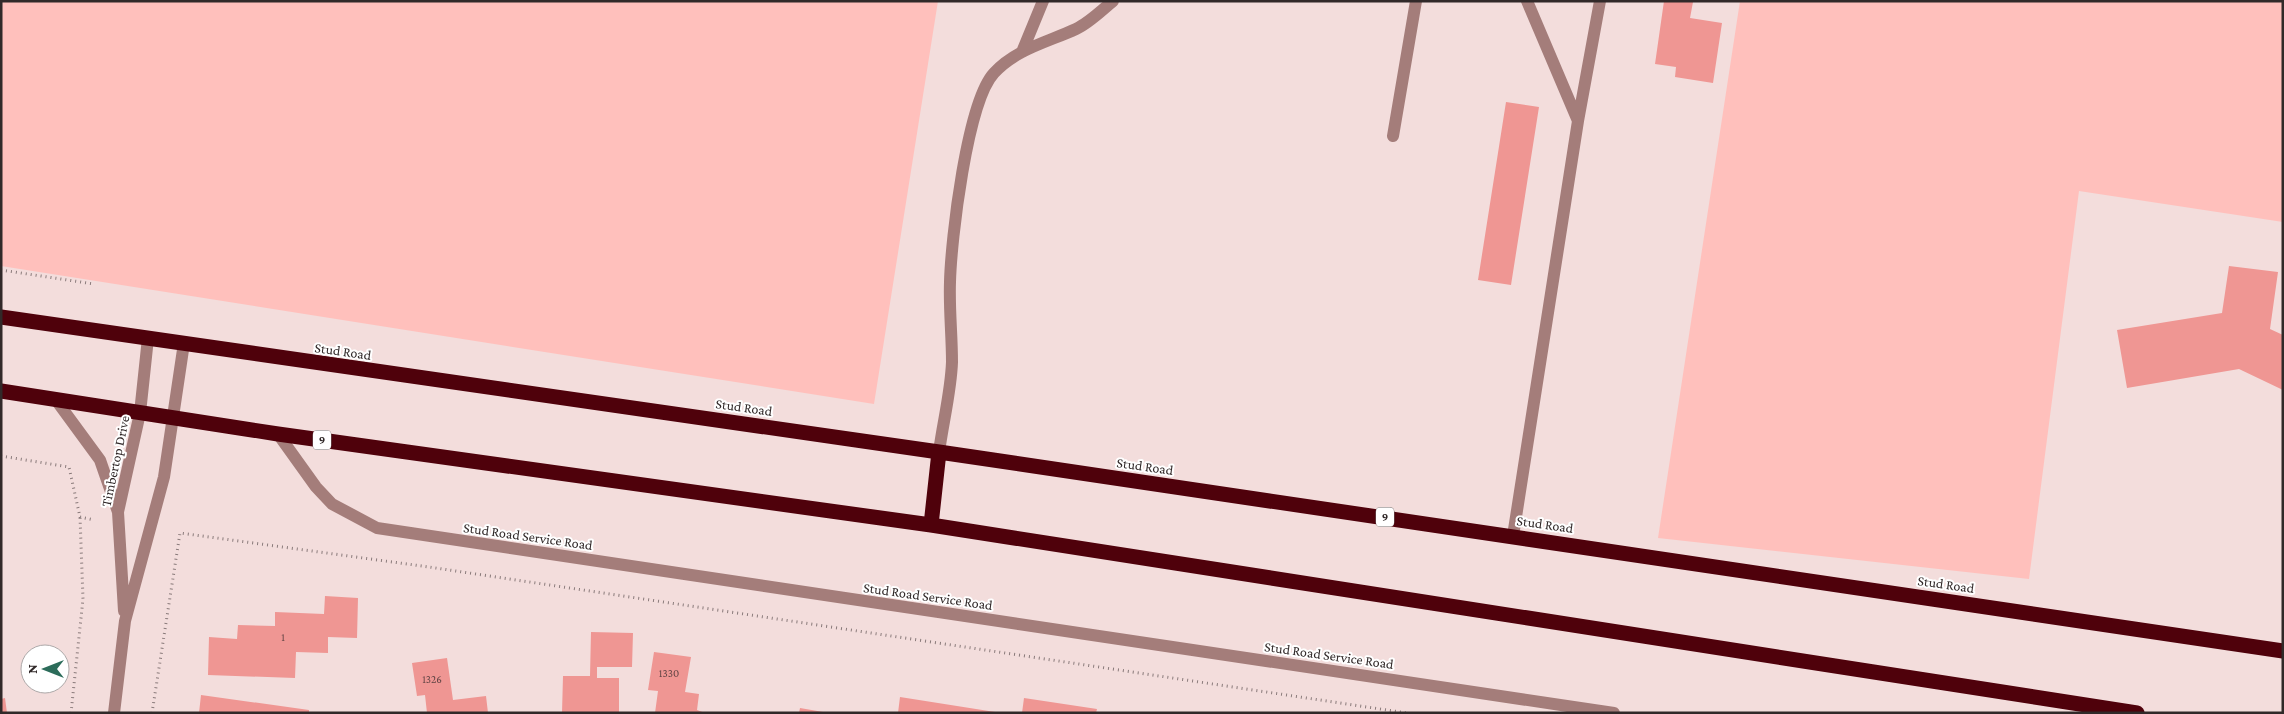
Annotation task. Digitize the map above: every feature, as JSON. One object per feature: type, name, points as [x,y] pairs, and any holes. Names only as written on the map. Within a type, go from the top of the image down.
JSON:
[{"type":"highway","name":"Stud Road","points":[[1,317],[1513,536],[2283,651]]},
{"type":"highway","name":"9","points":[[1,391],[278,434],[930,525],[2137,713]]},
{"type":"highway","points":[[930,525],[939,452]]},
{"type":"street","points":[[1022,52],[1043,1]]},
{"type":"street","points":[[939,452],[952,363],[950,282],[952,252],[971,125],[982,90],[993,74],[1022,52],[1078,28],[1113,1]]},
{"type":"street","points":[[1393,136],[1416,1]]},
{"type":"street","points":[[1527,1],[1578,120]]},
{"type":"street","points":[[1513,536],[1578,120],[1600,1]]},
{"type":"street","name":"Timbertop Drive","points":[[125,621],[118,512],[140,413],[148,338]]},
{"type":"street","name":"Timbertop Drive","points":[[114,713],[125,621],[164,477],[184,343]]},
{"type":"street","points":[[56,400],[100,460],[118,512]]},
{"type":"street","name":"Stud Road Service Road","points":[[278,434],[307,475],[332,504],[377,528],[1614,713]]},
{"type":"path","points":[[1,270],[94,284]]},
{"type":"path","points":[[1,456],[68,467],[80,517],[83,599],[70,713]]},
{"type":"path","points":[[80,517],[98,520]]},
{"type":"path","points":[[152,713],[164,618],[180,533],[448,570],[1407,713]]},
{"type":"shaded area","points":[[1,1],[938,1],[874,404],[1,266]]},
{"type":"shaded area","points":[[1740,1],[2283,1],[2283,222],[2079,191],[2029,579],[1658,538]]},
{"type":"building","points":[[1664,1],[1693,2],[1690,18],[1722,23],[1713,83],[1675,77],[1676,67],[1655,64]]},
{"type":"building","points":[[1506,102],[1539,107],[1511,285],[1478,280]]},
{"type":"building","points":[[2229,266],[2278,272],[2270,329],[2283,335],[2283,390],[2239,369],[2127,388],[2117,330],[2222,313]]},
{"type":"building","points":[[325,596],[358,598],[357,638],[328,637],[328,653],[296,652],[295,678],[208,675],[209,637],[237,639],[238,625],[275,626],[275,612],[324,614]]},
{"type":"building","points":[[591,632],[633,633],[632,667],[597,667],[597,678],[619,678],[619,713],[562,713],[563,676],[590,676]]},
{"type":"building","points":[[654,652],[691,657],[685,692],[699,694],[697,710],[705,713],[655,713],[658,691],[648,690]]},
{"type":"building","points":[[447,658],[453,700],[486,696],[488,713],[427,713],[425,695],[417,696],[412,663]]},
{"type":"building","points":[[201,695],[309,710],[309,713],[199,713]]},
{"type":"building","points":[[900,697],[995,712],[995,713],[898,713]]},
{"type":"building","points":[[5,698],[7,713],[1,713],[1,699]]},
{"type":"building","points":[[1024,698],[1097,709],[1096,713],[1022,713]]},
{"type":"building","points":[[800,708],[823,712],[823,713],[799,713]]}]
